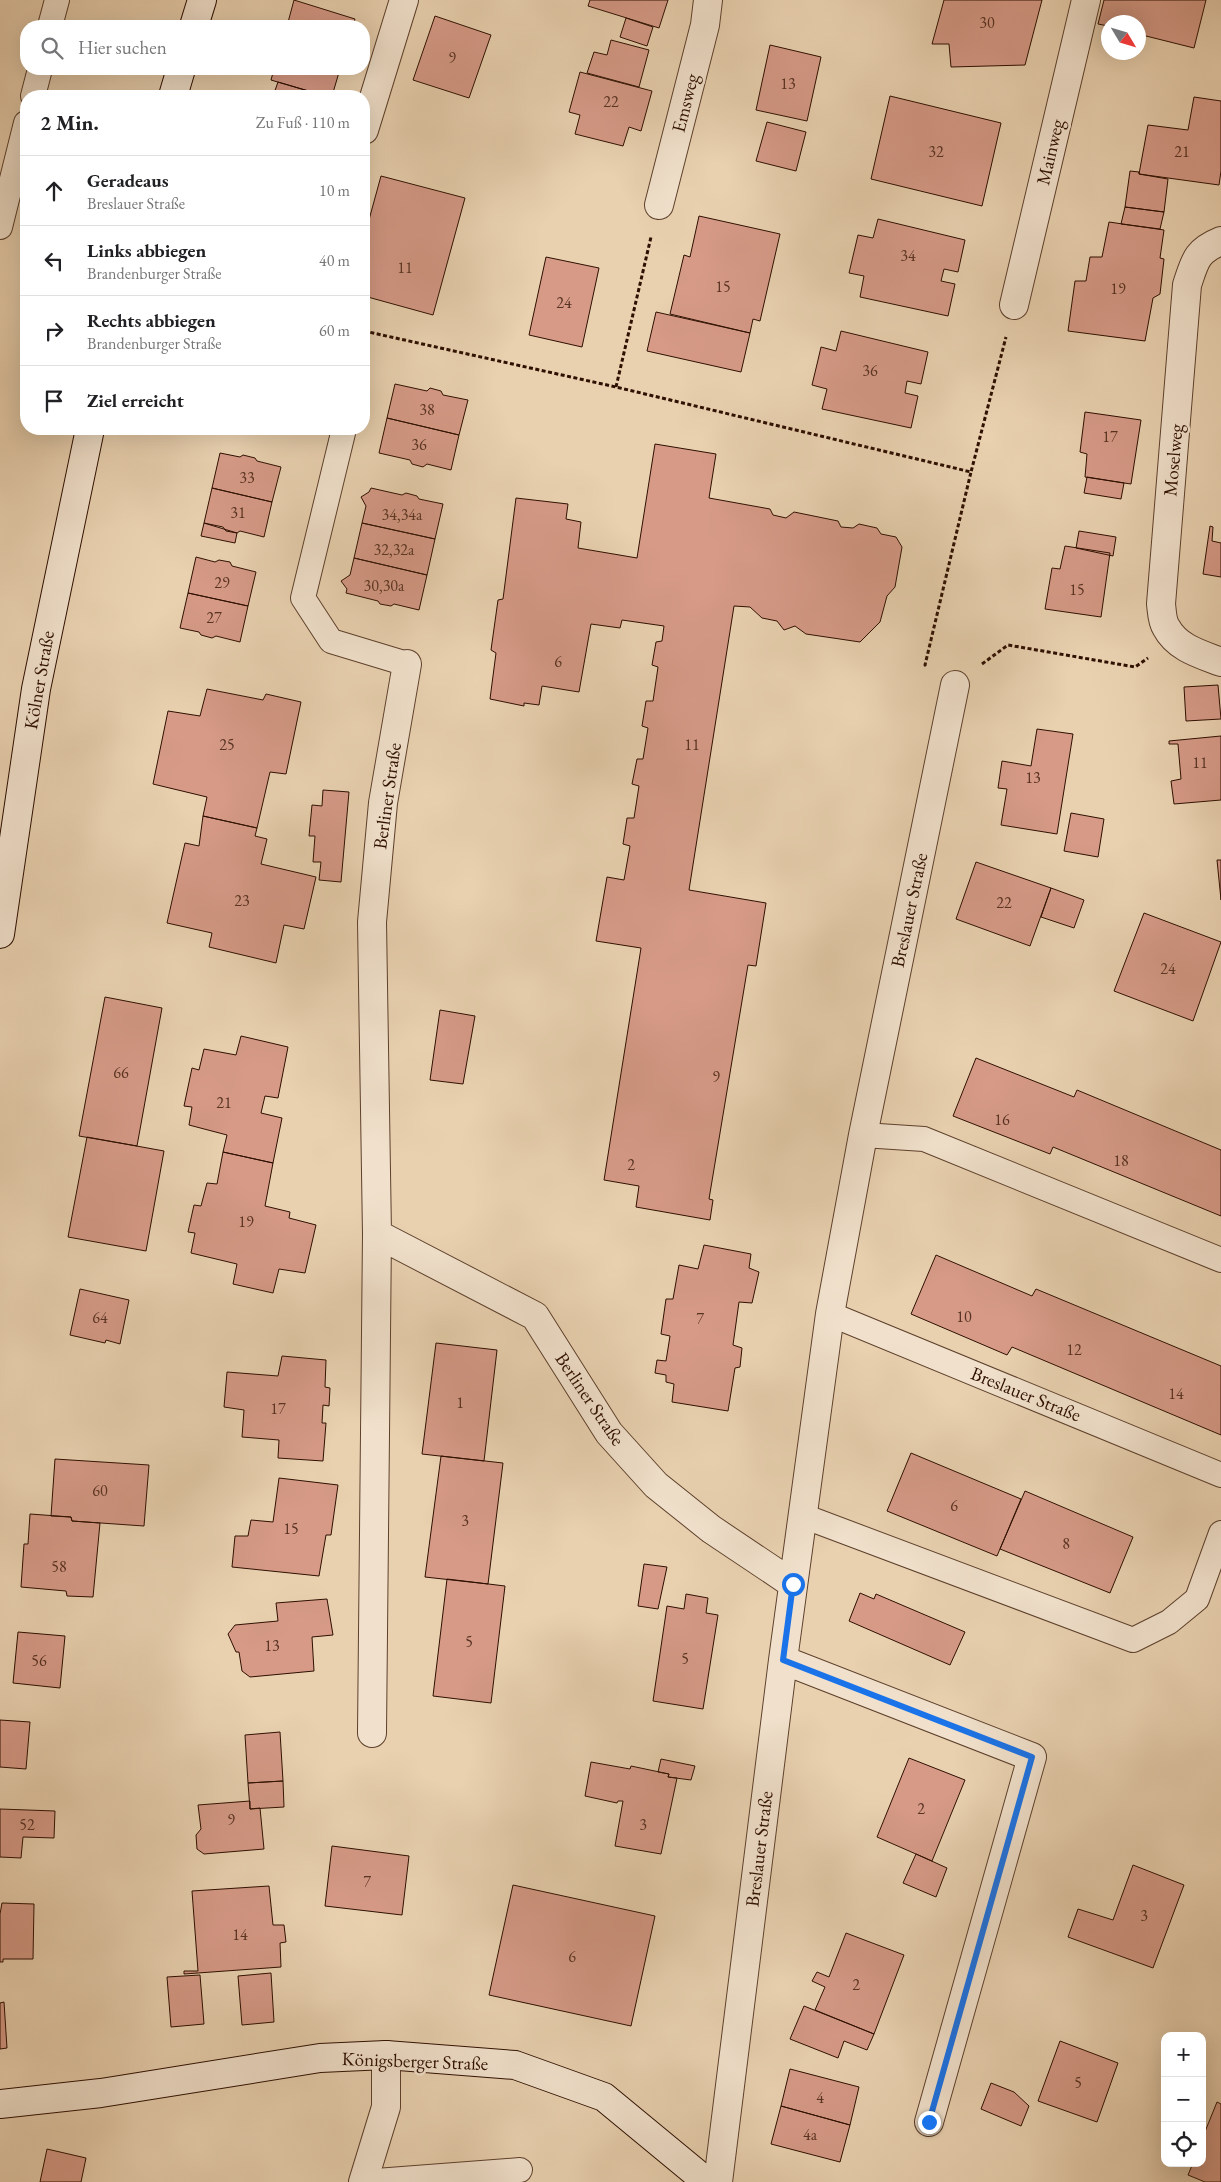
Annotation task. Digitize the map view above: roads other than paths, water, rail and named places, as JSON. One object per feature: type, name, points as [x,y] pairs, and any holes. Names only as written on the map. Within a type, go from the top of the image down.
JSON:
[{"type":"street","points":[[196,20],[202,0]]},
{"type":"street","points":[[370,110],[404,0]]},
{"type":"street","name":"Emsweg","points":[[659,205],[705,26],[708,0]]},
{"type":"street","name":"Mainweg","points":[[1014,305],[1086,0]]},
{"type":"street","points":[[175,90],[179,75]]},
{"type":"street","name":"Moselweg","points":[[1221,241],[1207,248],[1195,259],[1187,285],[1161,604],[1165,626],[1175,639],[1188,650],[1221,662]]},
{"type":"street","name":"Kölner Straße","points":[[0,934],[36,689],[89,435]]},
{"type":"street","name":"Berliner Straße","points":[[372,1733],[376,1234],[372,922],[383,803],[407,664]]},
{"type":"street","name":"Breslauer Straße","points":[[718,2182],[783,1660],[830,1314],[863,1134],[955,685]]},
{"type":"street","name":"Berliner Straße","points":[[376,1234],[535,1316],[609,1433],[656,1485],[711,1529],[793,1584]]},
{"type":"street","points":[[783,1660],[1032,1757],[929,2122]]},
{"type":"street","points":[[363,2182],[386,2107],[386,2056]]},
{"type":"street","name":"Königsberger Straße","points":[[0,2104],[101,2093],[320,2058],[386,2056],[515,2065],[604,2097],[707,2182]]},
{"type":"lane","points":[[52,20],[57,0]]},
{"type":"lane","points":[[35,90],[38,75]]},
{"type":"lane","points":[[0,227],[20,146]]},
{"type":"lane","name":"Berliner Straße","points":[[343,435],[303,598],[331,641],[407,664]]},
{"type":"lane","points":[[863,1134],[924,1139],[1221,1260]]},
{"type":"lane","name":"Breslauer Straße","points":[[830,1314],[1221,1475]]},
{"type":"lane","points":[[803,1516],[1133,1640],[1169,1622],[1197,1599],[1221,1533]]},
{"type":"lane","points":[[363,2182],[520,2170]]}]
